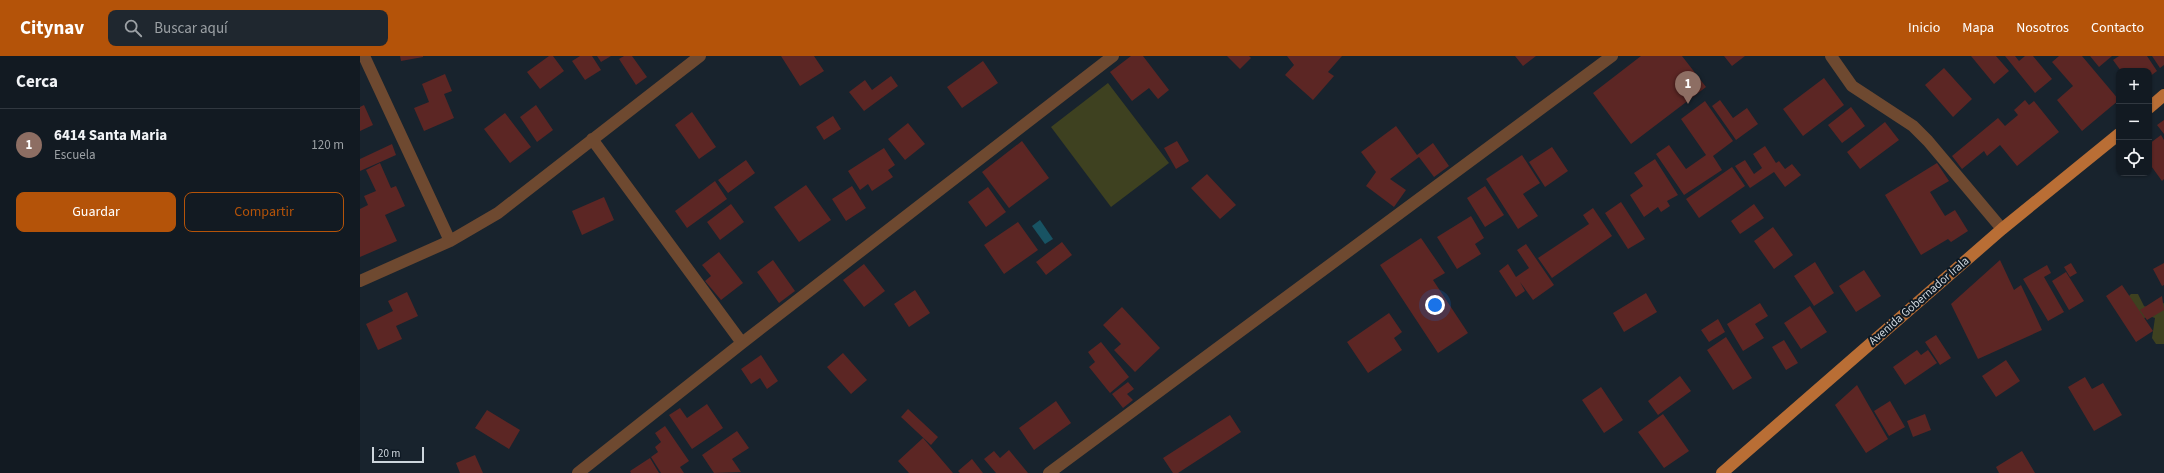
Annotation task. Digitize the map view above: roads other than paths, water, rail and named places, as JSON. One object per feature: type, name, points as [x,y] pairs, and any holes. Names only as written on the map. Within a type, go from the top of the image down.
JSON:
[{"type":"main road","points":[[2152,105],[2164,95]]},
{"type":"main road","name":"Avenida Gobernador Irala","points":[[1722,473],[2002,229],[2116,136]]},
{"type":"street","points":[[364,56],[450,241]]},
{"type":"street","points":[[360,281],[450,241],[498,212],[700,56]]},
{"type":"street","points":[[578,473],[742,343],[1113,56]]},
{"type":"street","points":[[1050,473],[1612,56]]},
{"type":"street","points":[[1831,56],[1852,86],[1913,126],[1928,141],[2002,229]]},
{"type":"street","points":[[592,139],[742,343]]},
{"type":"water","points":[[1040,220],[1053,239],[1045,244],[1032,226]]},
{"type":"place","name":"6414 Santa Maria","points":[[1688,104]]}]
